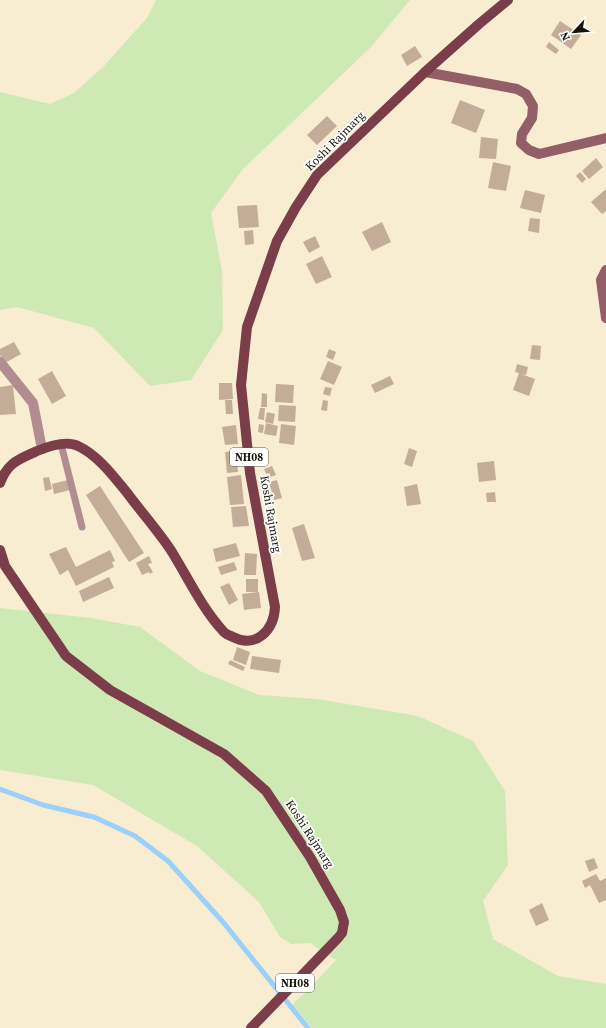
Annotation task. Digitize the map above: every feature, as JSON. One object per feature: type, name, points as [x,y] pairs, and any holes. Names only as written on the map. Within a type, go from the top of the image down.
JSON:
[{"type":"main road","name":"Koshi Rajmarg","points":[[0,483],[13,462],[42,449],[61,444],[78,445],[99,460],[115,478],[171,550],[211,617],[224,633],[240,641],[250,641],[260,636],[270,627],[274,617],[275,607],[250,473],[241,385],[247,327],[277,241],[317,175],[425,72],[508,0]]},
{"type":"main road","name":"Koshi Rajmarg","points":[[0,550],[5,566],[66,656],[110,690],[224,754],[266,791],[310,856],[340,910],[344,922],[342,933],[251,1028]]},
{"type":"street","points":[[425,72],[517,89],[526,94],[533,106],[532,118],[522,134],[521,143],[529,150],[539,154],[606,138]]},
{"type":"street","points":[[606,270],[602,280],[606,318]]},
{"type":"street","points":[[0,362],[33,404],[42,449]]},
{"type":"lane","points":[[61,444],[82,527]]},
{"type":"green space","points":[[156,0],[410,0],[371,47],[243,169],[211,213],[222,271],[223,330],[191,380],[150,386],[94,328],[17,307],[0,310],[0,92],[50,104],[74,93],[103,67],[147,18]]},
{"type":"green space","points":[[0,608],[91,618],[140,627],[200,671],[259,695],[317,699],[418,716],[473,741],[505,791],[508,865],[483,901],[493,939],[558,976],[606,984],[606,1028],[312,1028],[293,1005],[337,959],[334,959],[310,943],[291,944],[280,937],[259,902],[197,846],[93,785],[0,770]]},
{"type":"building","points":[[560,21],[581,35],[571,49],[551,35]]},
{"type":"building","points":[[549,42],[559,50],[556,54],[546,47]]},
{"type":"building","points":[[415,46],[422,57],[407,66],[401,55]]},
{"type":"building","points":[[460,100],[485,110],[476,133],[451,123]]},
{"type":"building","points":[[327,116],[337,126],[317,145],[307,135]]},
{"type":"building","points":[[481,137],[498,139],[496,159],[479,158]]},
{"type":"building","points":[[596,158],[603,167],[589,179],[582,171]]},
{"type":"building","points":[[493,162],[511,166],[506,191],[488,188]]},
{"type":"building","points":[[580,172],[586,179],[582,183],[576,176]]},
{"type":"building","points":[[606,189],[606,211],[602,214],[591,202]]},
{"type":"building","points":[[525,190],[545,195],[541,213],[520,208]]},
{"type":"building","points":[[257,205],[259,227],[239,228],[237,206]]},
{"type":"building","points":[[530,218],[540,219],[539,233],[528,231]]},
{"type":"building","points":[[382,222],[391,242],[372,251],[362,232]]},
{"type":"building","points":[[253,230],[254,244],[245,245],[244,231]]},
{"type":"building","points":[[315,236],[320,247],[309,253],[303,242]]},
{"type":"building","points":[[322,256],[332,277],[316,284],[306,264]]},
{"type":"building","points":[[14,342],[21,354],[5,363],[0,355],[0,349]]},
{"type":"building","points":[[532,345],[541,346],[540,360],[530,359]]},
{"type":"building","points":[[329,349],[336,352],[333,360],[326,357]]},
{"type":"building","points":[[328,361],[342,367],[334,385],[320,379]]},
{"type":"building","points":[[517,364],[528,367],[526,375],[521,374],[535,379],[529,396],[513,390],[519,373],[515,372]]},
{"type":"building","points":[[52,371],[66,396],[52,404],[38,379]]},
{"type":"building","points":[[390,376],[394,384],[375,393],[371,385]]},
{"type":"building","points":[[219,383],[232,383],[233,399],[219,400]]},
{"type":"building","points":[[276,384],[294,385],[293,403],[275,402]]},
{"type":"building","points":[[13,385],[16,414],[0,415],[0,387]]},
{"type":"building","points":[[325,387],[332,388],[330,396],[323,394]]},
{"type":"building","points":[[262,393],[267,394],[267,407],[261,407]]},
{"type":"building","points":[[225,400],[232,400],[233,414],[226,414]]},
{"type":"building","points":[[323,400],[328,401],[327,411],[321,410]]},
{"type":"building","points":[[279,405],[296,406],[295,422],[278,421]]},
{"type":"building","points":[[260,408],[265,408],[264,420],[258,419]]},
{"type":"building","points":[[267,412],[275,414],[273,424],[265,422]]},
{"type":"building","points":[[266,423],[278,426],[276,436],[264,434]]},
{"type":"building","points":[[259,424],[264,425],[263,433],[258,432]]},
{"type":"building","points":[[281,424],[296,426],[294,445],[279,443]]},
{"type":"building","points":[[236,425],[238,444],[225,445],[222,427]]},
{"type":"building","points":[[409,448],[417,451],[412,467],[404,464]]},
{"type":"building","points":[[236,451],[238,472],[227,473],[225,452]]},
{"type":"building","points":[[494,461],[496,480],[479,482],[477,463]]},
{"type":"building","points":[[272,466],[276,475],[268,478],[264,469]]},
{"type":"building","points":[[241,475],[244,504],[230,505],[227,477]]},
{"type":"building","points":[[49,477],[52,489],[45,491],[43,478]]},
{"type":"building","points":[[68,480],[70,490],[54,494],[52,484]]},
{"type":"building","points":[[277,480],[282,498],[274,500],[269,482]]},
{"type":"building","points":[[417,484],[421,504],[407,506],[404,487]]},
{"type":"building","points":[[100,486],[144,553],[129,562],[86,495]]},
{"type":"building","points":[[495,492],[496,502],[487,502],[486,493]]},
{"type":"building","points":[[246,506],[249,526],[233,527],[231,507]]},
{"type":"building","points":[[304,524],[315,558],[302,561],[292,528]]},
{"type":"building","points":[[236,543],[240,556],[216,562],[213,549]]},
{"type":"building","points":[[66,547],[76,567],[110,550],[115,561],[112,562],[114,567],[76,586],[68,570],[60,575],[49,554]]},
{"type":"building","points":[[245,553],[257,554],[256,575],[244,575]]},
{"type":"building","points":[[149,556],[152,563],[148,564],[153,572],[142,575],[136,563]]},
{"type":"building","points":[[234,562],[237,570],[221,575],[218,567]]},
{"type":"building","points":[[109,577],[114,588],[83,602],[79,591]]},
{"type":"building","points":[[246,579],[258,579],[258,592],[246,592]]},
{"type":"building","points":[[229,583],[238,600],[229,605],[220,587]]},
{"type":"building","points":[[259,592],[261,608],[244,610],[242,594]]},
{"type":"building","points":[[237,647],[250,652],[246,665],[233,660]]},
{"type":"building","points":[[252,656],[281,660],[279,673],[250,669]]},
{"type":"building","points":[[230,660],[245,667],[243,671],[228,664]]},
{"type":"building","points":[[594,858],[598,868],[589,872],[585,861]]},
{"type":"building","points":[[596,874],[600,881],[606,878],[606,900],[599,903],[590,885],[585,888],[582,881]]},
{"type":"building","points":[[542,903],[549,920],[536,926],[529,910]]},
{"type":"waterway","points":[[0,789],[43,805],[94,817],[135,836],[168,861],[223,922],[308,1028]]}]
